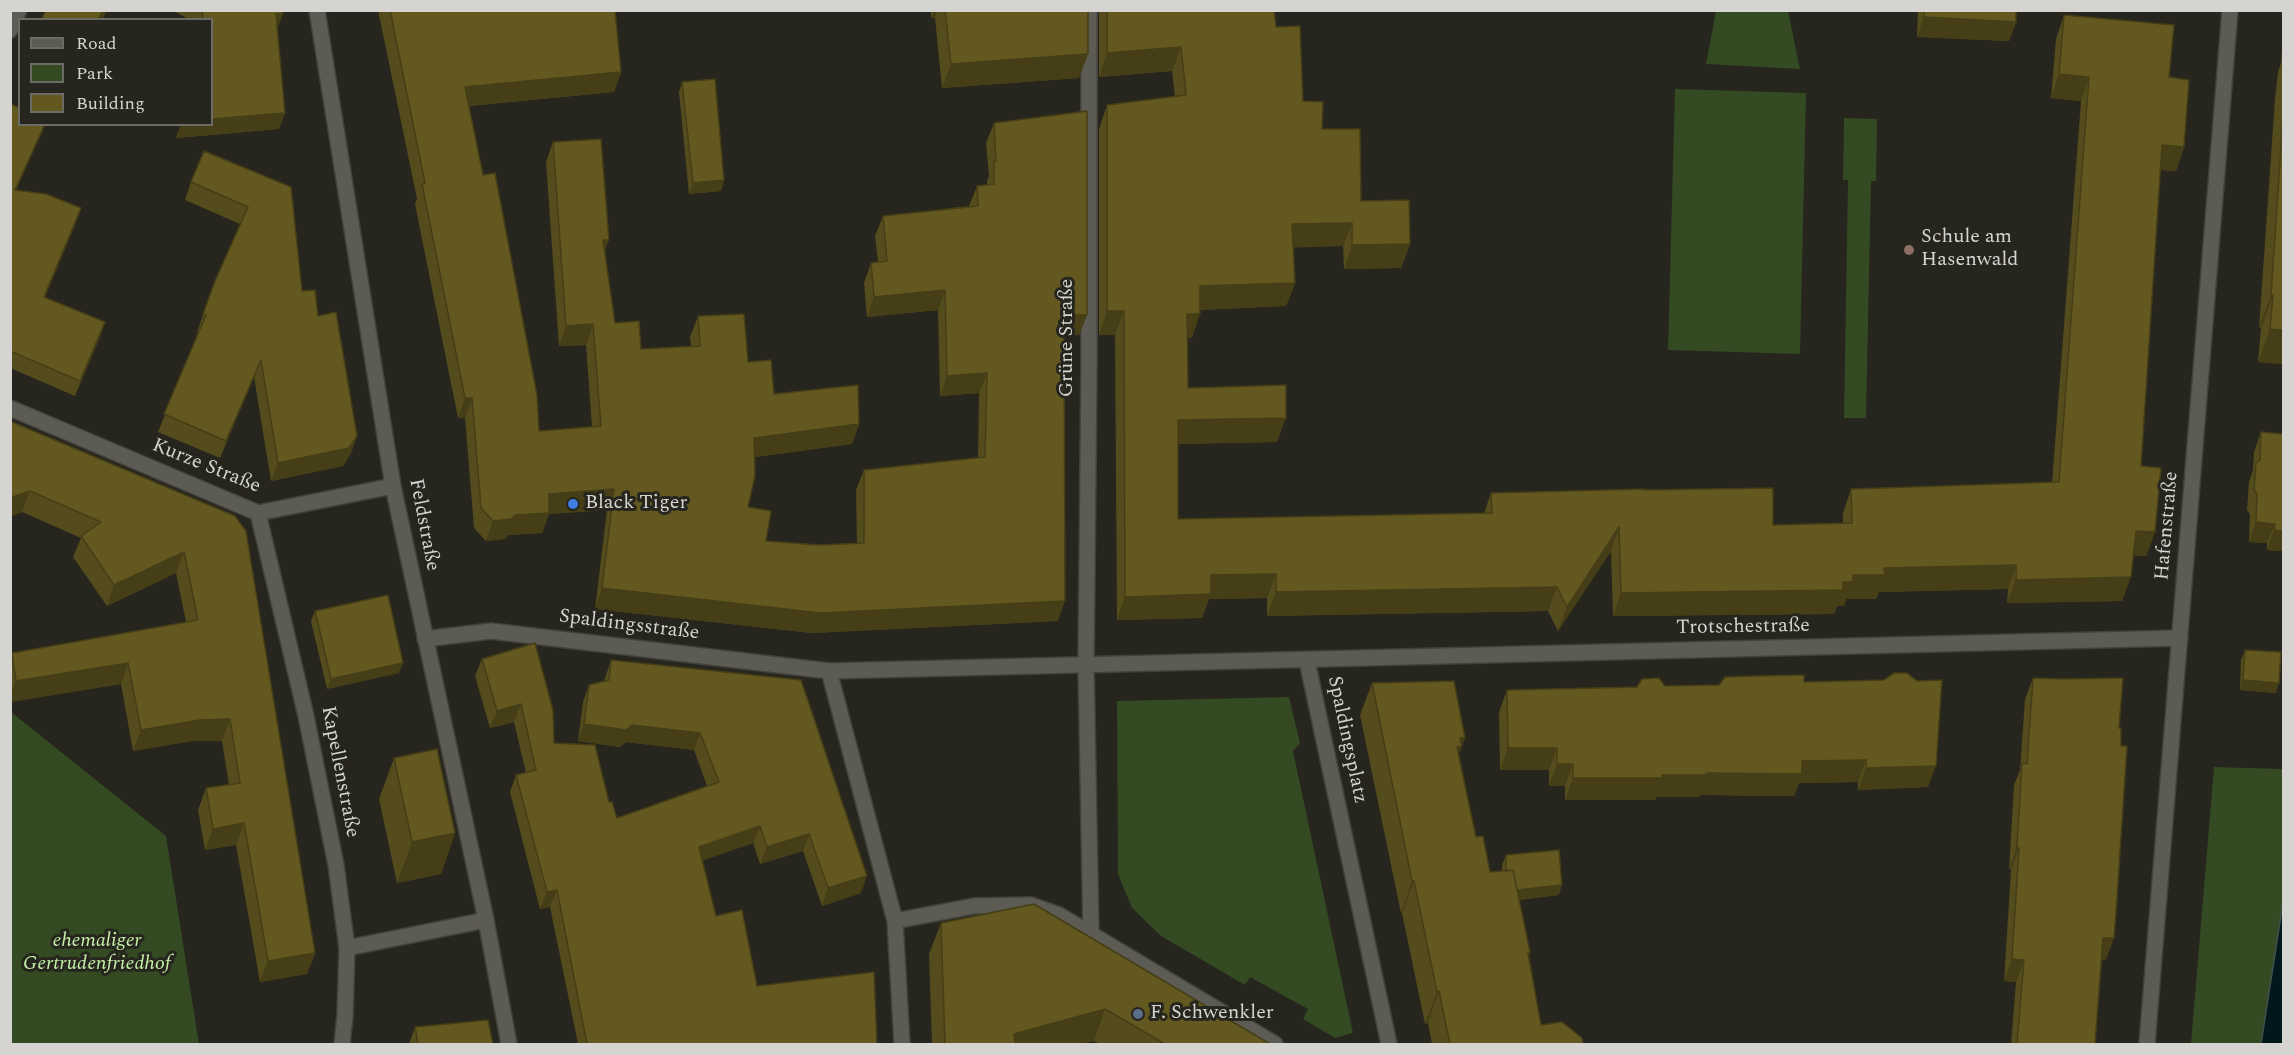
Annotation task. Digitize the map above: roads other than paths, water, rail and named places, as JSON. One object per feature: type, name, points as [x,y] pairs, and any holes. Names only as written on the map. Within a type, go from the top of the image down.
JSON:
[{"type":"street","points":[[10,30],[20,10]]},
{"type":"street","name":"Feldstraße","points":[[317,10],[393,486],[486,920],[509,1044]]},
{"type":"street","name":"Grüne Straße","points":[[1086,666],[1089,10]]},
{"type":"street","name":"Hafenstraße","points":[[2147,1044],[2230,10]]},
{"type":"street","name":"Kurze Straße","points":[[10,408],[258,513],[393,486]]},
{"type":"street","name":"Kapellenstraße","points":[[258,513],[306,716],[336,865],[347,948],[342,1044]]},
{"type":"street","name":"Spaldingsstraße","points":[[425,639],[491,631],[829,671]]},
{"type":"street","name":"Trotschestraße","points":[[1307,661],[2180,638]]},
{"type":"street","name":"Spaldingsplatz","points":[[829,671],[1307,661],[1389,1044]]},
{"type":"street","points":[[1086,666],[1091,934]]},
{"type":"street","points":[[829,671],[895,921],[902,1044]]},
{"type":"street","points":[[895,921],[974,906],[1031,905],[1059,915],[1275,1044]]},
{"type":"street","points":[[347,948],[486,920]]},
{"type":"water","points":[[2283,903],[2283,1044],[2261,1044]]},
{"type":"place","name":"Schule am Hasenwald","points":[[1909,250]]},
{"type":"place","name":"Black Tiger","points":[[573,504]]},
{"type":"place","name":"F. Schwenkler","points":[[1138,1014]]},
{"type":"park label","name":"ehemaliger Gertrudenfriedhof","points":[[97,954]]}]
